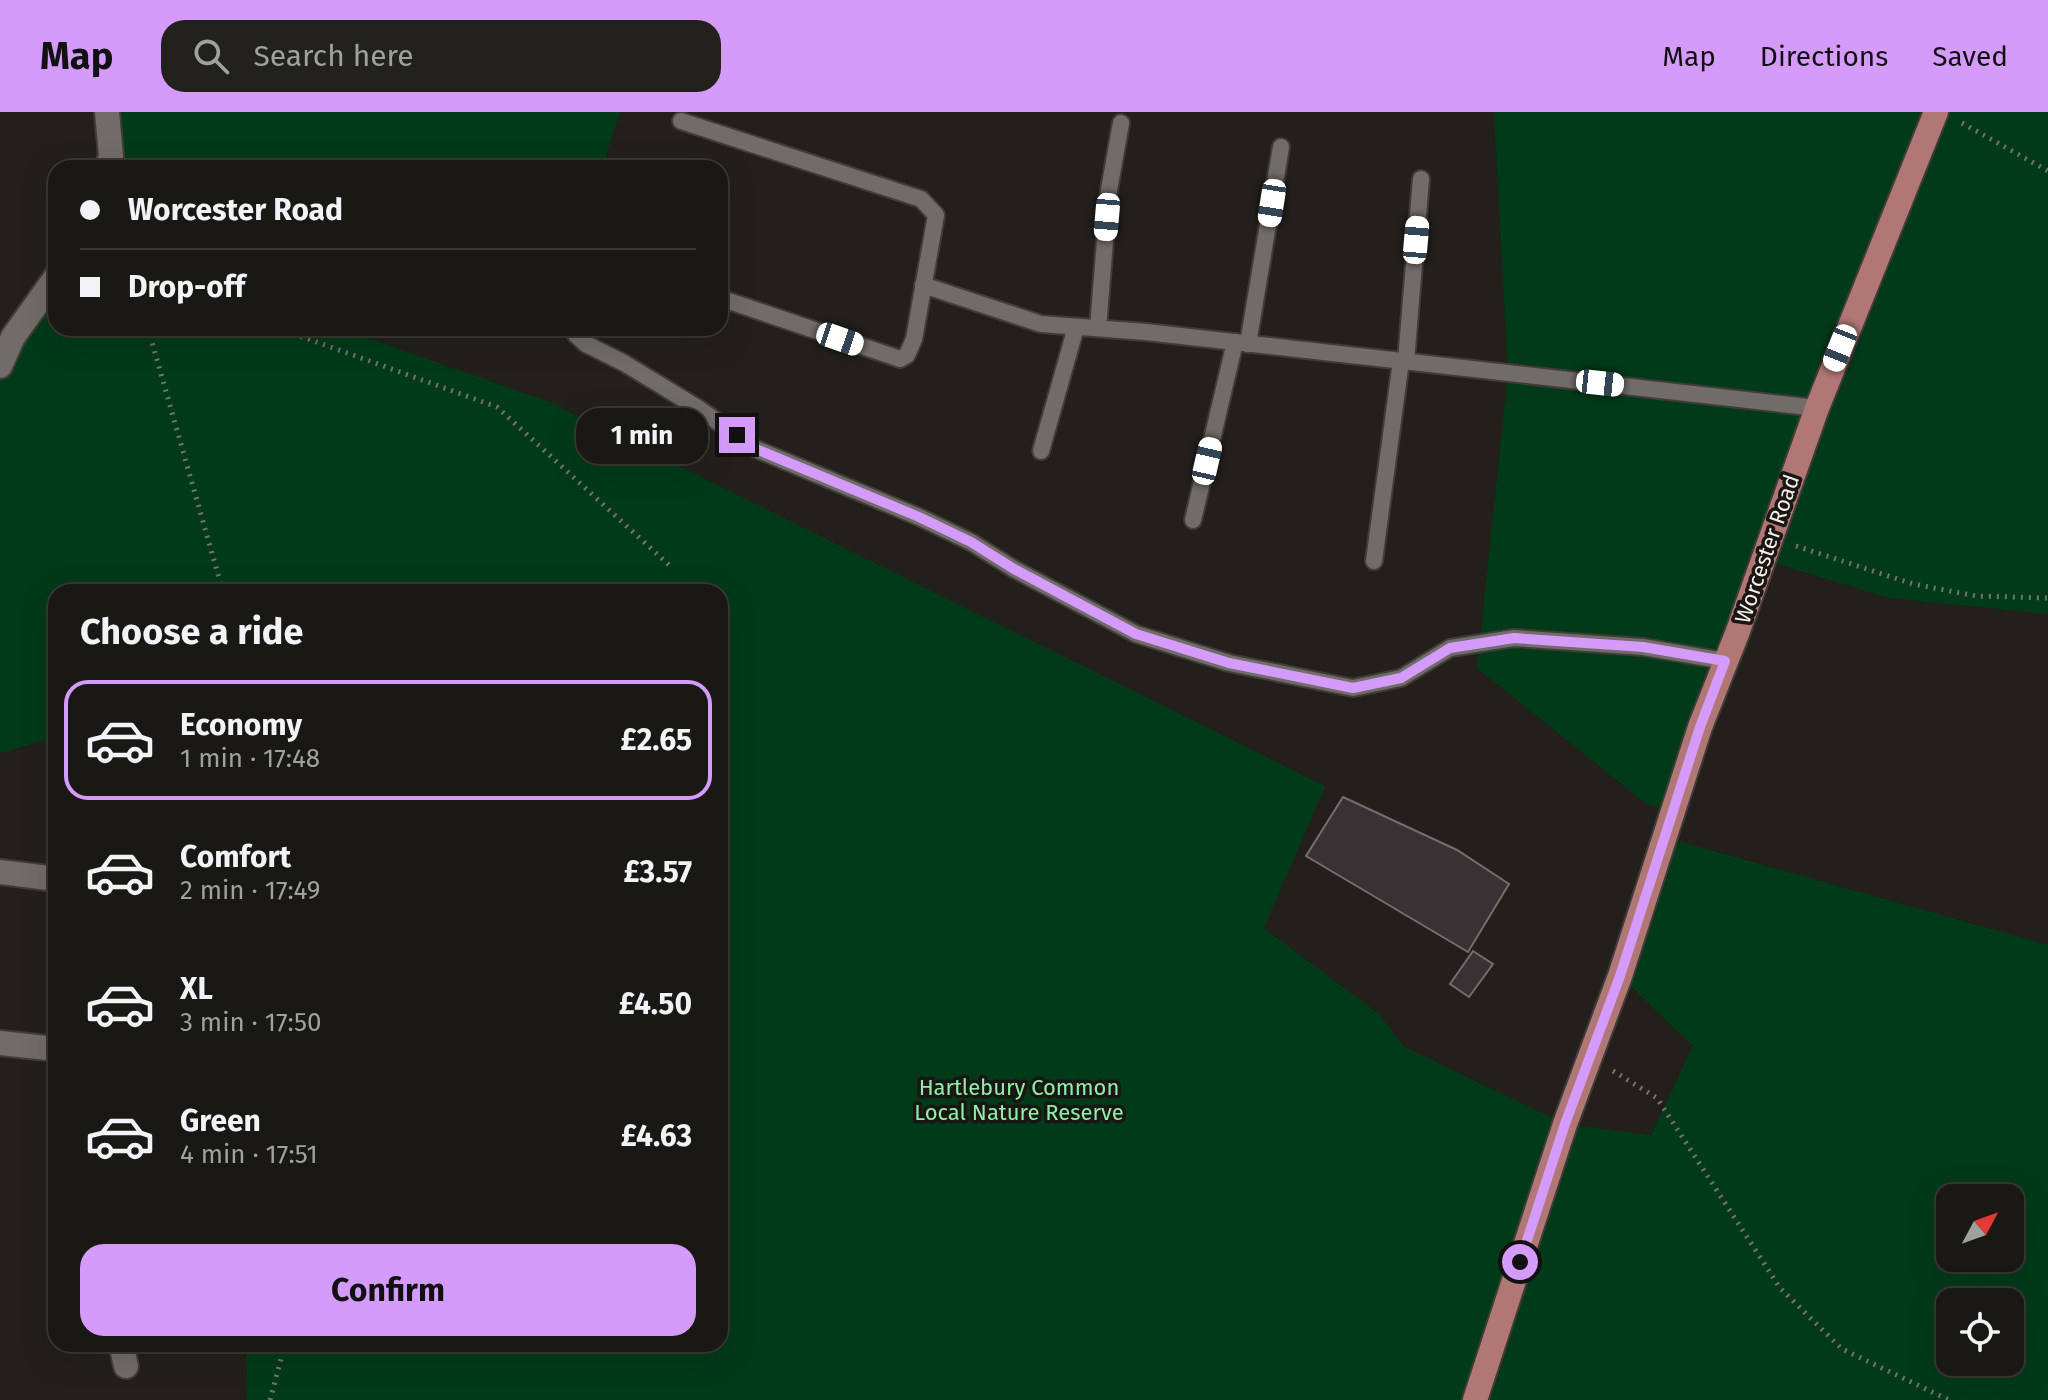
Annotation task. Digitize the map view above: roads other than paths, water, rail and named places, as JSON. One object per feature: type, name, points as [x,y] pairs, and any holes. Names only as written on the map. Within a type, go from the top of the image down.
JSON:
[{"type":"main road","name":"Worcester Road","points":[[1475,1400],[1565,1124],[1620,976],[1700,727],[1817,408],[1946,116]]},
{"type":"street","points":[[107,112],[110,160]]},
{"type":"street","points":[[0,366],[13,337],[48,288]]},
{"type":"street","points":[[0,872],[48,878]]},
{"type":"street","points":[[0,1043],[48,1048]]},
{"type":"lane","points":[[681,121],[921,199],[936,215],[914,339],[907,355],[900,359],[728,301]]},
{"type":"lane","points":[[1098,328],[1109,190],[1121,123]]},
{"type":"lane","points":[[1193,520],[1242,343],[1281,147]]},
{"type":"lane","points":[[1374,561],[1404,361],[1421,179]]},
{"type":"lane","points":[[923,285],[1041,324],[1242,343],[1817,408]]},
{"type":"lane","points":[[1041,451],[1076,327]]},
{"type":"lane","points":[[577,336],[698,408],[756,449],[971,542],[1014,569],[1136,634],[1229,663],[1353,688],[1401,678],[1450,648],[1514,638],[1643,647],[1725,661]]},
{"type":"park label","name":"Hartlebury Common Local Nature Reserve","points":[[1019,1100]]}]
